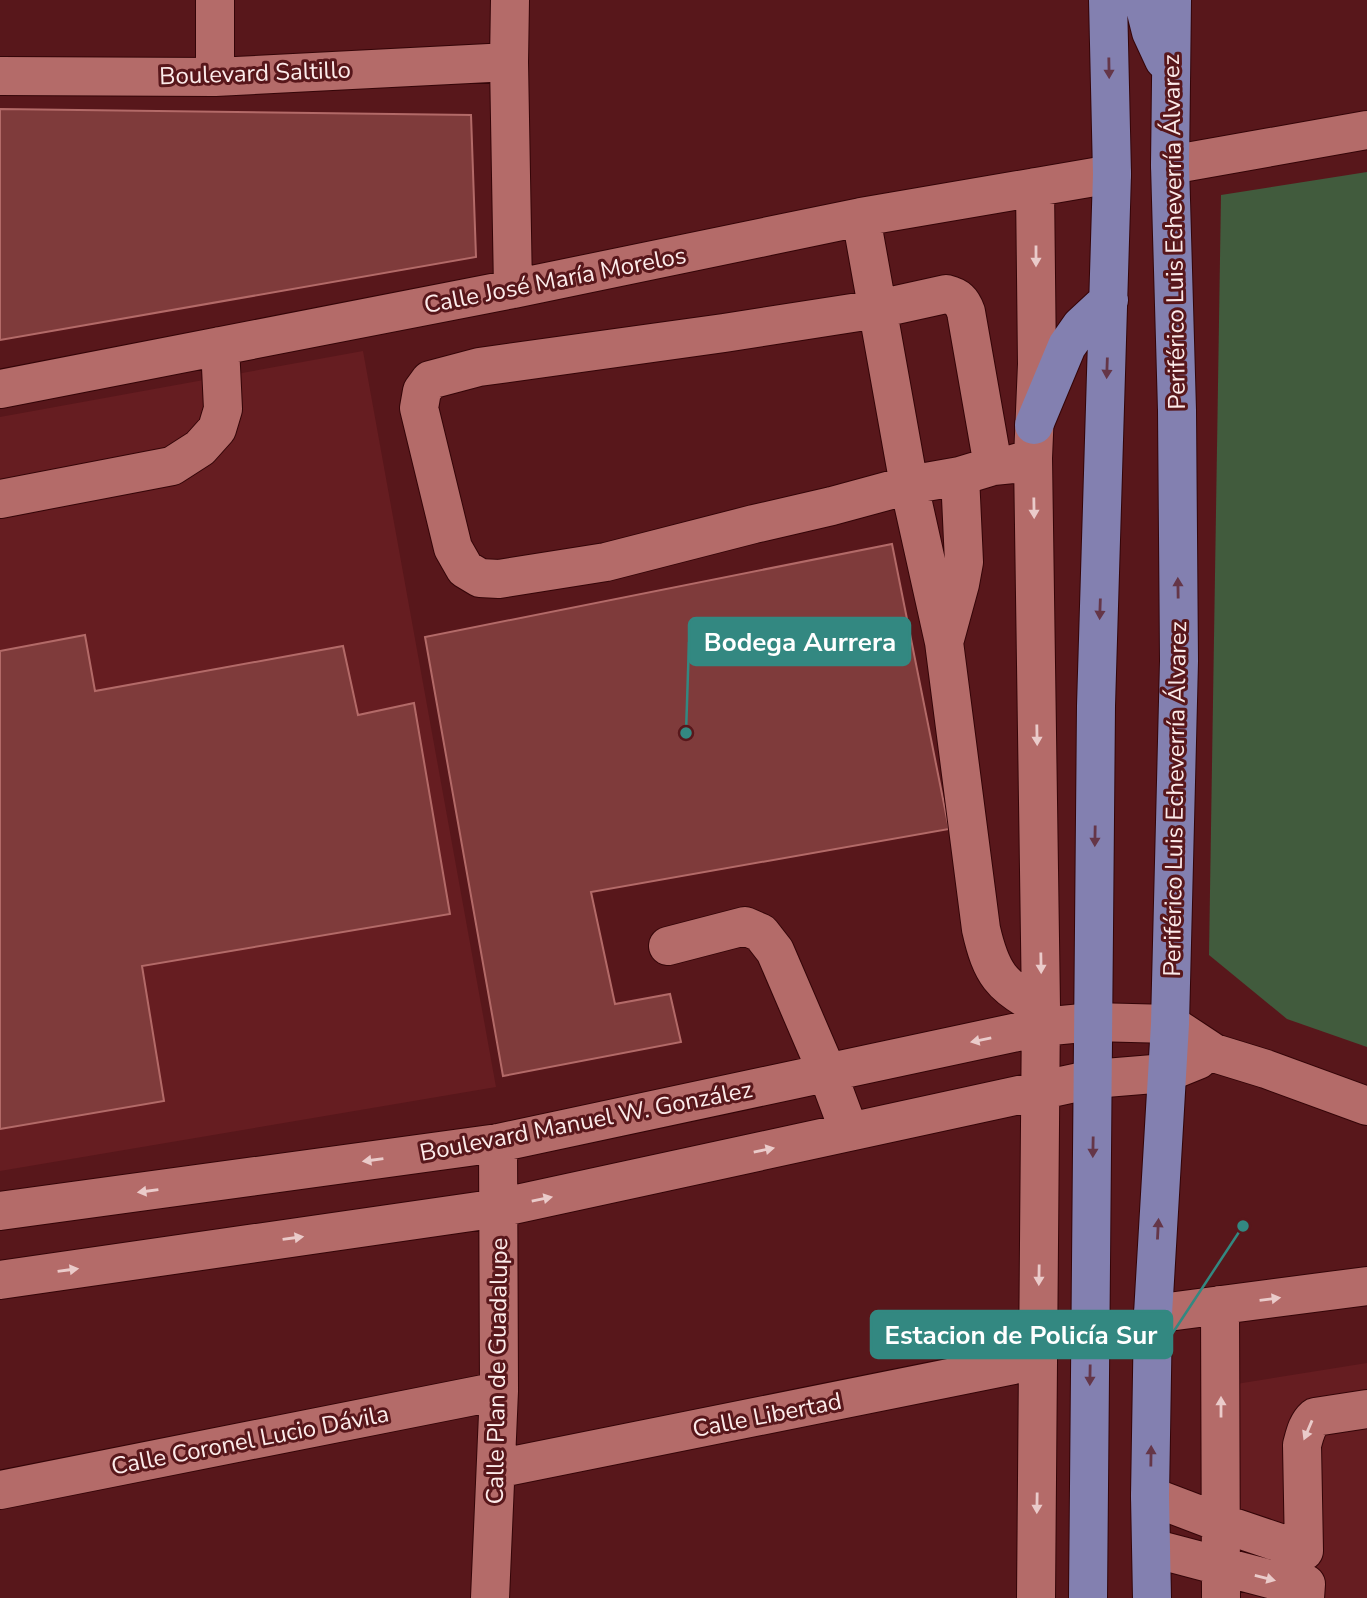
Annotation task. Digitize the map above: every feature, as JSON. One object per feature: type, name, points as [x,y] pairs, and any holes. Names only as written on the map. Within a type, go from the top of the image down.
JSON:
[{"type":"main road","points":[[1088,1598],[1097,706],[1112,174],[1108,0]]},
{"type":"main road","points":[[1143,0],[1151,32],[1171,74]]},
{"type":"main road","name":"Periférico Luis Echeverría Álvarez","points":[[1152,1598],[1150,1496],[1153,1314],[1170,1024],[1179,661],[1177,410],[1170,165],[1172,0]]},
{"type":"main road","points":[[1034,441],[1067,346],[1081,326],[1109,300]]},
{"type":"street","points":[[215,0],[215,77]]},
{"type":"street","points":[[510,0],[513,289]]},
{"type":"street","name":"Boulevard Saltillo","points":[[0,76],[215,77],[509,62]]},
{"type":"street","points":[[1170,165],[1367,130]]},
{"type":"street","name":"Calle José María Morelos","points":[[0,389],[513,289],[861,217],[1112,174]]},
{"type":"street","points":[[1035,187],[1037,364],[1034,441],[1041,1017],[1036,1598]]},
{"type":"street","points":[[861,217],[909,485],[944,642],[981,929],[987,956],[1001,979],[1041,1017]]},
{"type":"street","points":[[944,642],[960,584],[976,471],[967,312],[962,301],[955,296],[946,294],[878,309],[479,367],[430,380],[422,391],[419,408],[453,548],[465,569],[480,578],[499,579],[606,562],[909,485],[976,471],[1013,464],[1034,441]]},
{"type":"street","points":[[0,499],[172,466],[200,448],[217,429],[223,408],[220,346]]},
{"type":"street","points":[[668,946],[745,926],[761,933],[775,951],[849,1131]]},
{"type":"street","name":"Boulevard Manuel W. González","points":[[0,1211],[498,1143],[827,1072],[1041,1017],[1093,1023],[1170,1024]]},
{"type":"street","points":[[1170,1024],[1214,1053],[1367,1106]]},
{"type":"street","points":[[0,1280],[499,1208],[1093,1079],[1166,1073],[1214,1053]]},
{"type":"street","name":"Calle Plan de Guadalupe","points":[[490,1598],[499,1391],[498,1143]]},
{"type":"street","points":[[1153,1314],[1367,1286]]},
{"type":"street","points":[[1220,1305],[1221,1582]]},
{"type":"street","name":"Calle Libertad","points":[[496,1469],[1038,1360]]},
{"type":"street","name":"Calle Coronel Lucio Dávila","points":[[0,1490],[499,1391]]},
{"type":"street","points":[[1305,1578],[1302,1445],[1307,1428],[1315,1417],[1367,1409]]},
{"type":"street","points":[[1150,1496],[1221,1523],[1305,1578]]},
{"type":"street","points":[[1152,1548],[1221,1582],[1285,1583],[1305,1578]]},
{"type":"shaded area","points":[[363,351],[496,1087],[0,1171],[0,417]]},
{"type":"shaded area","points":[[1367,1363],[1367,1598],[1215,1598],[1205,1389]]},
{"type":"green space","points":[[1367,172],[1367,1047],[1287,1019],[1209,955],[1221,195]]},
{"type":"building","points":[[0,109],[471,115],[476,257],[0,340]]},
{"type":"building","points":[[892,544],[949,829],[591,892],[615,1004],[670,994],[681,1042],[503,1076],[425,637]]},
{"type":"building","points":[[85,635],[95,691],[343,646],[358,715],[414,703],[450,914],[142,966],[164,1101],[0,1129],[0,651]]},
{"type":"place","name":"Bodega Aurrera","points":[[686,733]]},
{"type":"place","name":"Estacion de Policía Sur","points":[[1243,1226]]}]
